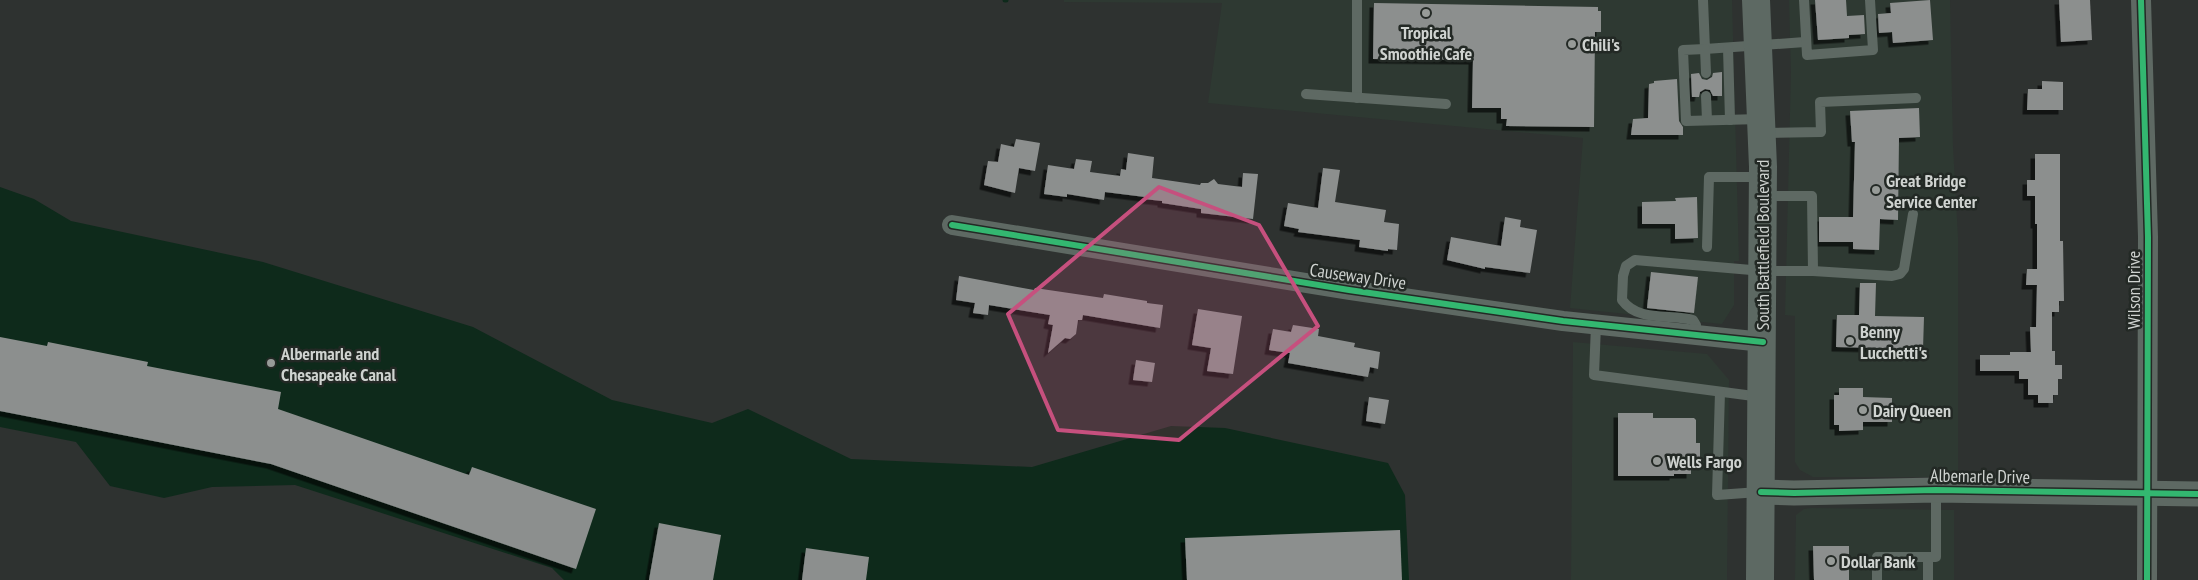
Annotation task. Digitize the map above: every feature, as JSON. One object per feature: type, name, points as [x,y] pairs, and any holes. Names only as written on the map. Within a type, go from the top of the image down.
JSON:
[{"type":"main road","name":"South Battlefield Boulevard","points":[[1756,0],[1763,187],[1760,580]]},
{"type":"street","name":"Wilson Drive","points":[[2141,0],[2148,237],[2147,580]]},
{"type":"street","name":"Causeway Drive","points":[[952,224],[1339,289],[1596,325],[1763,342]]},
{"type":"street","name":"Albemarle Drive","points":[[1761,492],[1936,490],[2198,494]]},
{"type":"lane","points":[[1357,0],[1358,98]]},
{"type":"lane","points":[[1703,0],[1706,73]]},
{"type":"lane","points":[[1804,0],[1806,55],[1873,50],[1870,0]]},
{"type":"lane","points":[[1805,42],[1683,50],[1686,121],[1730,120],[1761,126],[1821,132],[1820,102],[1916,98]]},
{"type":"lane","points":[[1728,48],[1730,120]]},
{"type":"lane","points":[[1306,94],[1446,104]]},
{"type":"lane","points":[[1706,96],[1707,120]]},
{"type":"lane","points":[[1707,248],[1709,178],[1812,196],[1813,271]]},
{"type":"lane","points":[[1695,335],[1696,326],[1693,320],[1640,314],[1628,308],[1622,300],[1623,276],[1626,266],[1636,260],[1763,271],[1813,271],[1892,276],[1900,274],[1904,269],[1914,214]]},
{"type":"lane","points":[[1596,325],[1594,375],[1762,397]]},
{"type":"lane","points":[[1720,392],[1717,495],[1761,492]]},
{"type":"lane","points":[[1877,580],[1877,557],[1936,557],[1936,490]]},
{"type":"lane","points":[[1928,557],[1928,580]]},
{"type":"highlighted area","points":[[1159,187],[1259,225],[1318,326],[1179,440],[1058,430],[1008,314]]},
{"type":"shaded area","points":[[1064,0],[1732,0],[1739,261],[1734,261],[1734,305],[1722,324],[1570,308],[1583,138],[1208,103],[1222,3],[1064,2]]},
{"type":"shaded area","points":[[1789,0],[1950,0],[1953,146],[1958,237],[1958,477],[1813,477],[1800,470],[1795,462],[1795,316],[1785,315],[1791,72]]},
{"type":"shaded area","name":"Albermarle and Chesapeake Canal","points":[[0,187],[34,199],[71,221],[263,262],[473,327],[612,400],[712,423],[748,409],[851,459],[1032,467],[1171,426],[1225,428],[1388,463],[1405,495],[1409,580],[564,580],[552,568],[295,485],[212,487],[164,498],[110,486],[76,442],[0,427]]},
{"type":"shaded area","points":[[1573,342],[1707,354],[1729,380],[1727,580],[1571,580]]},
{"type":"shaded area","points":[[1804,509],[1954,510],[1954,580],[1795,580],[1796,515]]},
{"type":"building","points":[[1815,0],[1846,0],[1847,16],[1864,15],[1865,34],[1849,35],[1849,38],[1818,40]]},
{"type":"building","points":[[1930,0],[1933,40],[1893,43],[1892,32],[1879,33],[1878,14],[1891,13],[1890,3]]},
{"type":"building","points":[[2059,0],[2090,0],[2092,40],[2061,42]]},
{"type":"building","points":[[1374,3],[1598,7],[1598,11],[1601,11],[1601,32],[1595,32],[1594,127],[1506,126],[1507,119],[1501,119],[1501,108],[1472,108],[1473,60],[1373,59]]},
{"type":"building","points":[[1722,72],[1722,96],[1713,96],[1710,90],[1705,89],[1700,92],[1699,97],[1692,97],[1691,74],[1699,73],[1702,79],[1707,80],[1712,77],[1713,73]]},
{"type":"building","points":[[1677,79],[1679,121],[1683,127],[1683,135],[1631,135],[1633,119],[1648,118],[1649,84],[1654,83],[1654,81]]},
{"type":"building","points":[[2042,81],[2063,82],[2063,110],[2027,110],[2028,89],[2042,89]]},
{"type":"building","points":[[1919,108],[1920,137],[1899,138],[1898,220],[1880,219],[1879,250],[1853,249],[1853,242],[1819,242],[1819,217],[1853,217],[1855,142],[1852,142],[1850,111]]},
{"type":"building","points":[[1016,139],[1040,143],[1035,171],[1019,168],[1015,193],[984,185],[988,161],[998,162],[1001,144],[1014,147]]},
{"type":"building","points":[[1128,153],[1154,157],[1152,178],[1200,185],[1214,179],[1218,184],[1242,187],[1243,173],[1258,174],[1253,219],[1201,213],[1201,209],[1162,203],[1162,201],[1144,199],[1145,197],[1105,192],[1104,200],[1067,194],[1067,197],[1044,194],[1048,165],[1074,169],[1076,159],[1092,161],[1090,172],[1120,176],[1121,169],[1126,170]]},
{"type":"building","points":[[2035,154],[2060,154],[2060,241],[2063,241],[2064,301],[2059,301],[2059,312],[2052,312],[2052,351],[2055,351],[2055,365],[2062,365],[2062,379],[2058,379],[2058,395],[2053,395],[2053,403],[2038,403],[2038,395],[2028,395],[2028,379],[2019,379],[2019,371],[1980,371],[1980,355],[2010,355],[2010,352],[2031,352],[2030,327],[2036,327],[2037,285],[2026,285],[2027,269],[2037,269],[2037,224],[2035,224],[2035,196],[2027,196],[2027,180],[2035,180]]},
{"type":"building","points":[[1323,168],[1340,170],[1335,202],[1386,210],[1384,222],[1399,224],[1397,250],[1388,249],[1388,251],[1359,247],[1360,240],[1298,232],[1299,229],[1284,226],[1288,203],[1318,208]]},
{"type":"building","points":[[1697,197],[1698,238],[1675,239],[1675,224],[1642,224],[1642,202],[1676,201],[1675,198]]},
{"type":"building","points":[[1505,217],[1521,220],[1520,227],[1537,230],[1530,273],[1485,267],[1485,269],[1447,260],[1451,237],[1501,246]]},
{"type":"building","points":[[1651,272],[1698,277],[1694,313],[1647,308]]},
{"type":"building","points":[[959,276],[1034,290],[1035,288],[1103,298],[1104,294],[1163,305],[1160,328],[1083,315],[1082,320],[1078,320],[1076,334],[1070,339],[1065,338],[1048,353],[1053,325],[1048,324],[1050,315],[989,305],[988,315],[973,313],[975,303],[956,300]]},
{"type":"building","points":[[1860,283],[1876,283],[1875,316],[1924,317],[1923,349],[1836,347],[1837,315],[1859,315]]},
{"type":"building","points":[[1198,309],[1242,316],[1233,374],[1207,371],[1211,348],[1192,345]]},
{"type":"building","points":[[1293,325],[1319,329],[1318,336],[1355,343],[1354,347],[1380,352],[1378,369],[1370,367],[1368,377],[1288,363],[1290,353],[1269,350],[1273,329],[1291,332]]},
{"type":"building","points":[[0,337],[47,346],[48,342],[148,362],[147,366],[281,392],[278,409],[469,475],[472,467],[596,509],[576,569],[271,464],[0,411]]},
{"type":"building","points":[[1136,360],[1155,363],[1152,382],[1133,380]]},
{"type":"building","name":"Dairy Queen","points":[[1839,388],[1863,388],[1863,397],[1892,398],[1892,422],[1863,422],[1863,430],[1839,431],[1839,425],[1834,425],[1834,395],[1839,395]]},
{"type":"building","points":[[1369,397],[1389,400],[1385,424],[1366,421]]},
{"type":"building","name":"Wells Fargo","points":[[1618,413],[1653,413],[1653,418],[1694,418],[1696,420],[1696,443],[1700,443],[1700,459],[1696,459],[1696,463],[1691,463],[1691,474],[1674,474],[1674,476],[1618,476]]},
{"type":"building","points":[[659,523],[721,535],[713,580],[649,580]]},
{"type":"building","points":[[1400,530],[1402,580],[1187,580],[1185,538]]},
{"type":"building","name":"Dollar Bank","points":[[1813,546],[1849,546],[1849,580],[1814,580]]},
{"type":"building","points":[[806,548],[869,557],[866,580],[802,580]]},
{"type":"cycle path","points":[[2141,0],[2148,237],[2147,580]]},
{"type":"cycle path","points":[[952,225],[1349,290],[1563,321],[1763,342]]},
{"type":"cycle path","points":[[1761,492],[1936,490],[2198,494]]},
{"type":"place","name":"Tropical Smoothie Cafe","points":[[1426,13]]},
{"type":"place","name":"Chili's","points":[[1572,44]]},
{"type":"place","name":"Great Bridge Service Center","points":[[1876,190]]},
{"type":"place","name":"Benny Lucchetti's","points":[[1850,341]]},
{"type":"place","name":"Albermarle and Chesapeake Canal","points":[[271,363]]},
{"type":"place","name":"Dairy Queen","points":[[1863,410]]},
{"type":"place","name":"Wells Fargo","points":[[1657,461]]},
{"type":"place","name":"Dollar Bank","points":[[1831,561]]}]
